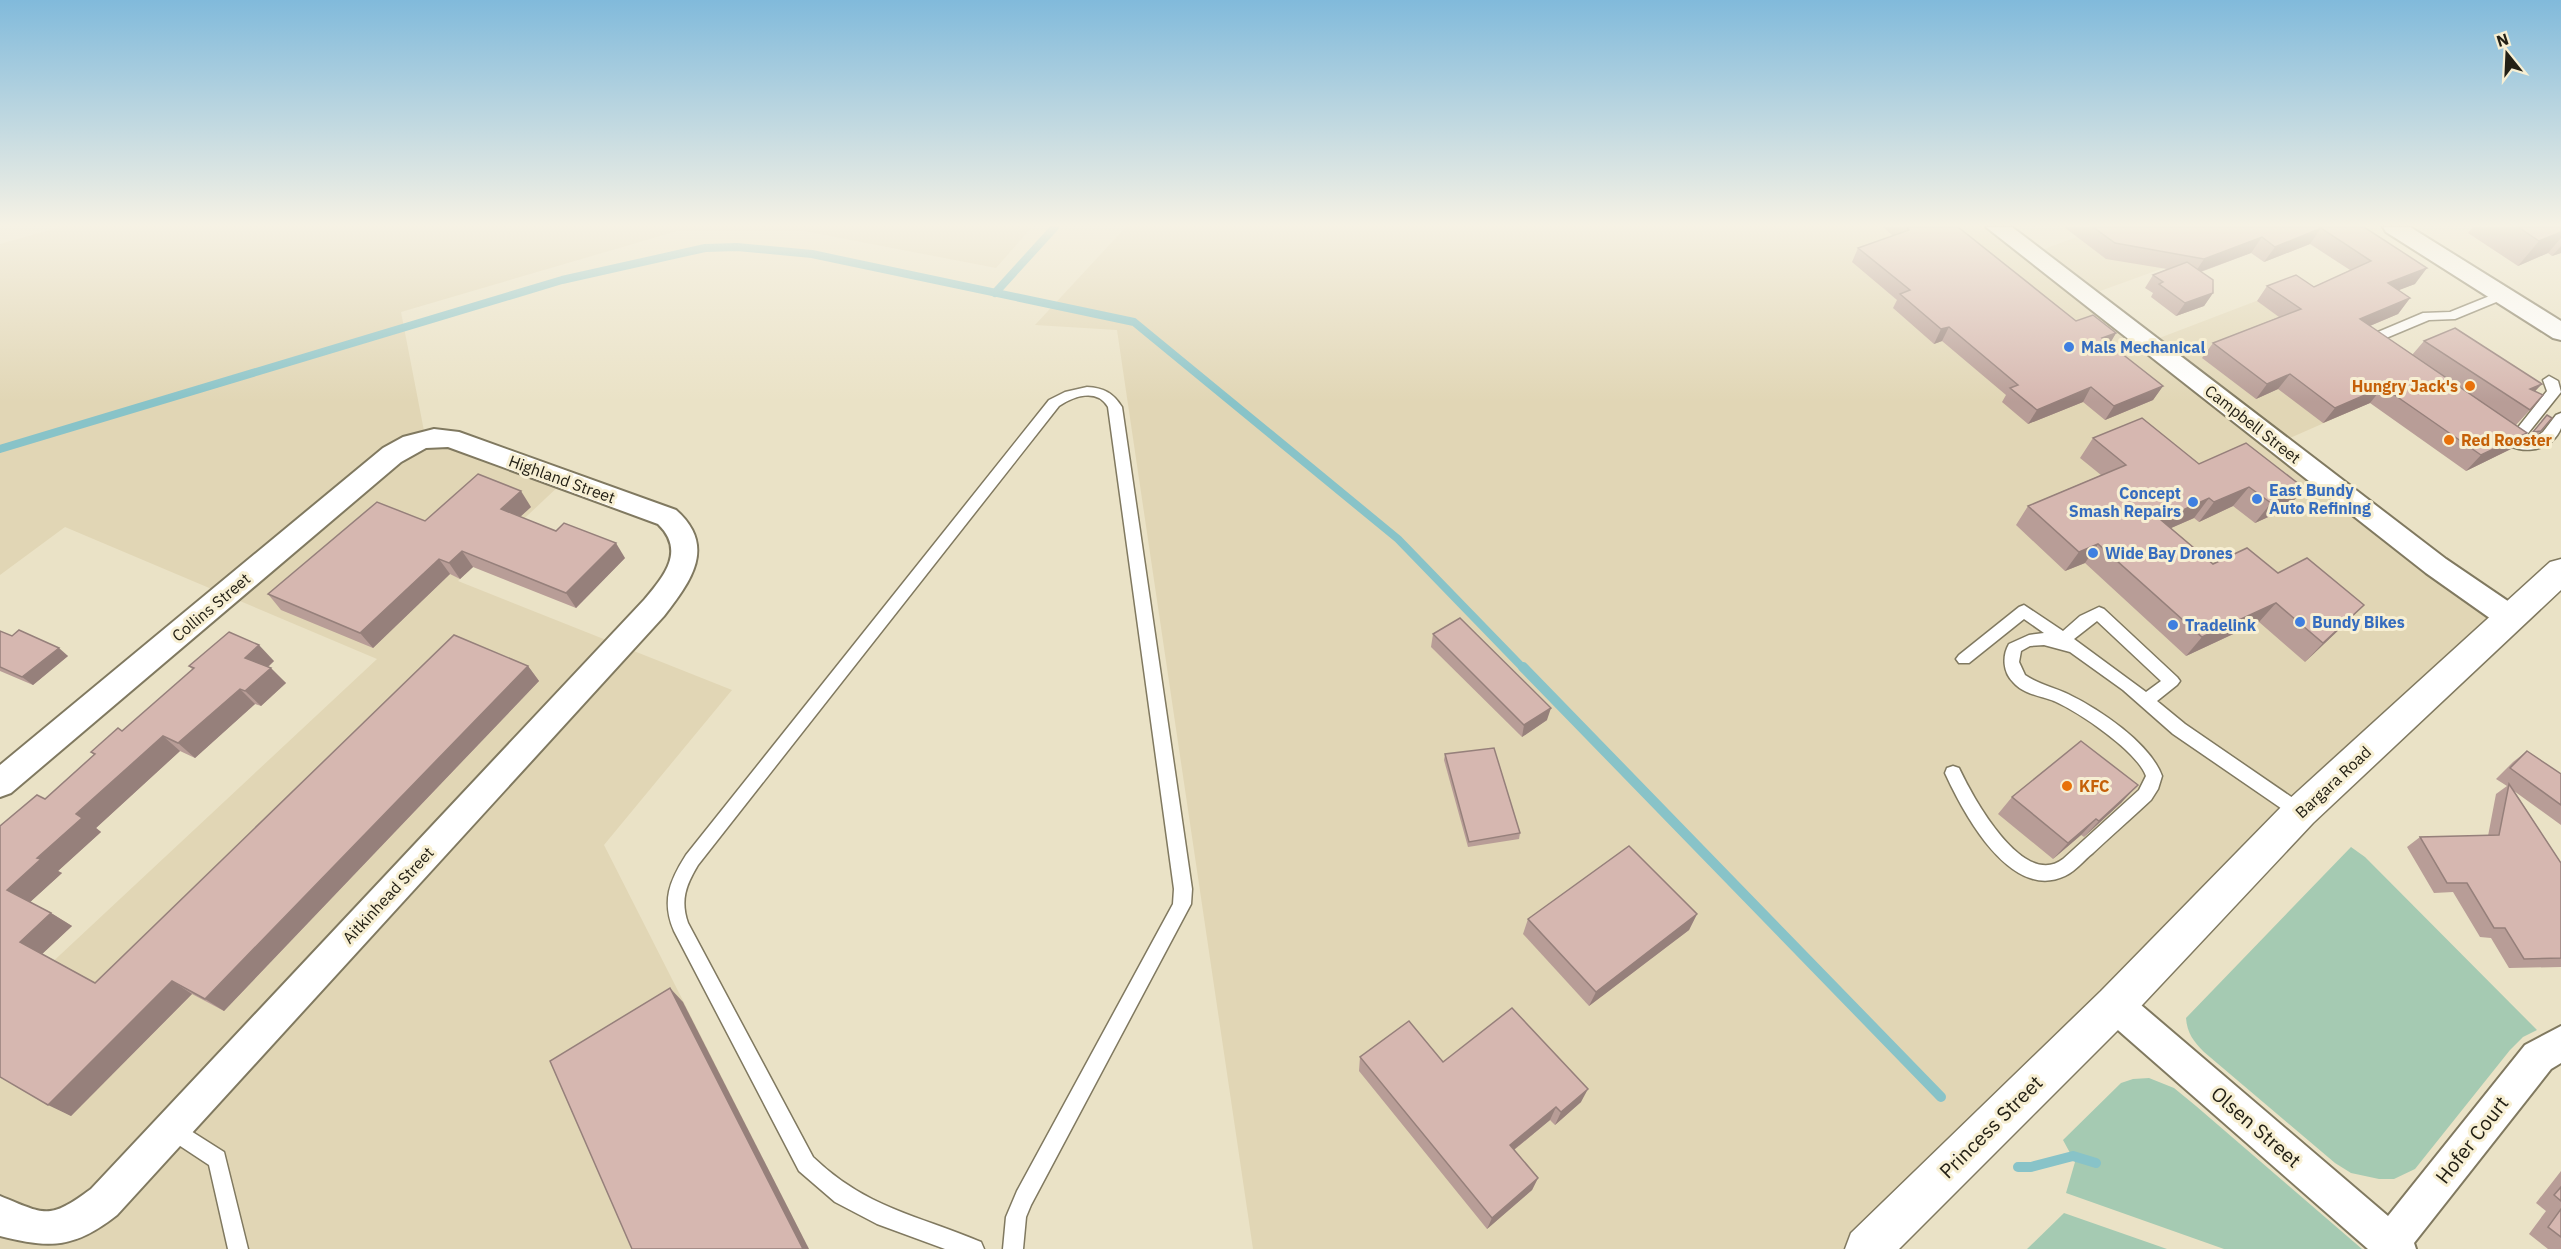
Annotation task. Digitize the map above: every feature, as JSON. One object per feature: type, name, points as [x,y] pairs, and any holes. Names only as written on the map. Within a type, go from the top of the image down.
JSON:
[{"type":"main road","name":"Bargara Road","points":[[2115,1005],[2300,812],[2561,571]]},
{"type":"main road","name":"Princess Street","points":[[1867,1249],[2115,1005]]},
{"type":"street","name":"Campbell Street","points":[[2073,285],[2444,572],[2511,618]]},
{"type":"street","points":[[2487,285],[2561,332]]},
{"type":"street","name":"Highland Street","points":[[427,438],[450,438],[667,517],[682,531],[684,541]]},
{"type":"street","name":"Collins Street","points":[[0,784],[392,455],[427,438]]},
{"type":"street","name":"Aitkinhead Street","points":[[0,1215],[22,1228],[39,1232],[63,1229],[104,1202],[654,608],[672,585],[680,570],[684,559],[684,541]]},
{"type":"street","name":"Olsen Street","points":[[2115,1005],[2393,1246]]},
{"type":"street","name":"Hofer Court","points":[[2393,1246],[2538,1057],[2561,1043]]},
{"type":"lane","points":[[2394,359],[2376,343],[2382,335],[2427,316],[2451,316],[2502,295]]},
{"type":"lane","points":[[2551,381],[2554,392],[2520,434],[2511,436],[2496,430],[2517,443],[2535,446],[2544,441],[2561,418]]},
{"type":"lane","points":[[974,1249],[886,1217],[853,1202],[823,1183],[806,1164],[680,925],[673,908],[675,893],[692,860],[1054,402],[1072,393],[1092,391],[1108,396],[1115,407],[1184,889],[1182,904],[1175,919],[1024,1198],[1016,1217],[1013,1249]]},
{"type":"lane","points":[[1964,659],[2024,611],[2146,701],[2180,729],[2300,812]]},
{"type":"lane","points":[[2069,644],[2085,620],[2099,613],[2172,681],[2146,701]]},
{"type":"lane","points":[[1953,773],[1960,789],[2004,853],[2026,869],[2040,873],[2061,870],[2145,795],[2150,789],[2154,776],[2145,759],[2071,702],[2025,685],[2011,664],[2014,648],[2031,639],[2054,640],[2069,644]]},
{"type":"lane","points":[[171,1129],[217,1159],[238,1249]]},
{"type":"shaded area","points":[[0,285],[492,285],[401,312],[424,431],[563,482],[458,581],[732,690],[604,845],[809,1249],[0,1249],[0,1011],[377,659],[65,527],[0,575]]},
{"type":"shaded area","points":[[1072,285],[2116,285],[2089,295],[2149,342],[2285,290],[2417,382],[2281,442],[2515,617],[1857,1249],[1253,1249],[1117,330],[1035,325]]},
{"type":"green space","points":[[2351,847],[2365,857],[2537,1030],[2523,1037],[2510,1050],[2415,1169],[2394,1179],[2379,1179],[2351,1173],[2335,1163],[2204,1052],[2192,1037],[2186,1018]]},
{"type":"green space","points":[[2149,1078],[2174,1088],[2362,1249],[2224,1249],[2066,1193],[2075,1162],[2063,1140],[2121,1083],[2133,1079]]},
{"type":"green space","points":[[2064,1213],[2167,1249],[2027,1249]]},
{"type":"building","points":[[1904,285],[2031,285],[2076,321],[2093,315],[2116,333],[2102,338],[2163,386],[2114,406],[2091,387],[2037,410],[2010,388],[2018,385],[1949,327],[1941,329],[1900,294],[1910,290]]},
{"type":"building","points":[[2161,285],[2213,285],[2213,293],[2185,303]]},
{"type":"building","points":[[2391,285],[2410,298],[2360,319],[2527,433],[2481,455],[2383,387],[2335,408],[2290,374],[2267,384],[2213,343],[2301,309],[2267,286]]},
{"type":"building","points":[[2455,328],[2542,384],[2530,389],[2543,395],[2530,410],[2424,341]]},
{"type":"building","points":[[2547,415],[2552,418],[2541,431],[2533,432]]},
{"type":"building","points":[[2142,418],[2199,464],[2246,443],[2304,488],[2271,503],[2249,487],[2214,502],[2209,498],[2161,520],[2213,564],[2247,548],[2278,573],[2307,558],[2364,605],[2323,643],[2276,603],[2202,637],[2098,544],[2079,552],[2028,506],[2126,465],[2093,438]]},
{"type":"building","points":[[478,474],[521,491],[501,509],[556,531],[564,523],[616,543],[566,593],[462,551],[449,563],[439,559],[360,633],[268,594],[377,502],[425,521]]},
{"type":"building","points":[[1460,618],[1551,708],[1524,725],[1433,634]]},
{"type":"building","points":[[19,630],[59,648],[22,677],[0,667],[0,631],[12,636]]},
{"type":"building","points":[[229,632],[259,645],[245,658],[271,668],[245,691],[240,689],[178,743],[163,736],[76,814],[82,818],[37,858],[41,859],[7,890],[51,913],[20,942],[95,983],[454,635],[528,666],[205,999],[172,981],[48,1105],[0,1077],[0,826],[37,795],[45,799],[95,754],[91,752],[118,728],[122,731],[194,668],[189,666]]},
{"type":"building","name":"KFC","points":[[2081,741],[2138,785],[2099,821],[2096,819],[2068,843],[2012,797]]},
{"type":"building","points":[[1494,748],[1520,833],[1469,842],[1445,754]]},
{"type":"building","points":[[2527,751],[2561,774],[2561,805],[2510,768]]},
{"type":"building","points":[[2509,784],[2561,863],[2561,958],[2524,959],[2505,928],[2494,928],[2467,883],[2447,883],[2420,837],[2499,835]]},
{"type":"building","points":[[1629,846],[1697,914],[1596,992],[1528,919]]},
{"type":"building","points":[[670,988],[803,1249],[632,1249],[550,1061]]},
{"type":"building","points":[[1512,1008],[1588,1089],[1561,1112],[1556,1107],[1510,1145],[1538,1178],[1492,1218],[1360,1057],[1409,1021],[1443,1062]]},
{"type":"building","points":[[2561,1187],[2561,1201],[2554,1195]]},
{"type":"building","points":[[2561,1209],[2561,1237],[2548,1227]]},
{"type":"waterway","points":[[0,449],[544,285]]},
{"type":"waterway","points":[[960,285],[995,293]]},
{"type":"waterway","points":[[995,293],[1002,285]]},
{"type":"waterway","points":[[995,293],[1134,322],[1398,539],[1524,669]]},
{"type":"waterway","points":[[1523,667],[1941,1097]]},
{"type":"waterway","points":[[2018,1167],[2031,1167],[2073,1156],[2096,1163]]},
{"type":"place","name":"Mals Mechanical","points":[[2069,347]]},
{"type":"place","name":"Hungry Jack's","points":[[2470,386]]},
{"type":"place","name":"Red Rooster","points":[[2449,440]]},
{"type":"place","name":"East Bundy Auto Refining","points":[[2257,499]]},
{"type":"place","name":"Concept Smash Repairs","points":[[2193,502]]},
{"type":"place","name":"Wide Bay Drones","points":[[2093,553]]},
{"type":"place","name":"Bundy Bikes","points":[[2300,622]]},
{"type":"place","name":"Tradelink","points":[[2173,625]]},
{"type":"place","name":"KFC","points":[[2067,786]]}]
